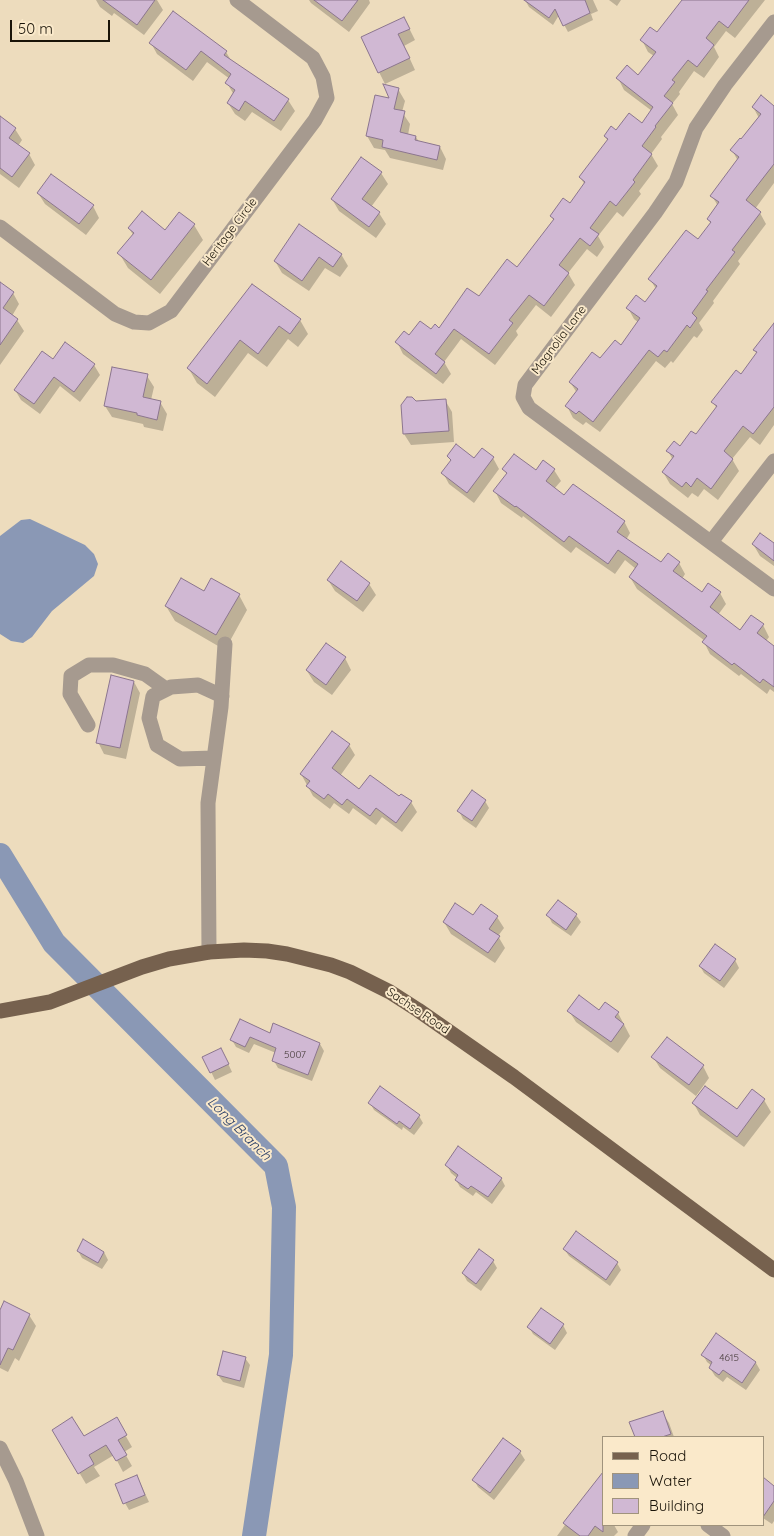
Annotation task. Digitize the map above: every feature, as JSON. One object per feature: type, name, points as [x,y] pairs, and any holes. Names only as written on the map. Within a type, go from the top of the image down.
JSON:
[{"type":"main road","name":"Sachse Road","points":[[0,1011],[50,1002],[128,972],[169,959],[209,952],[244,950],[288,954],[331,965],[350,972],[390,992],[509,1073],[774,1270]]},
{"type":"street","name":"Heritage Circle","points":[[0,227],[115,314],[134,322],[149,323],[171,311],[315,120],[327,98],[323,76],[313,58],[237,0]]},
{"type":"street","name":"Magnolia Lane","points":[[774,22],[725,85],[696,128],[676,182],[655,213],[523,390],[523,397],[528,408],[774,589]]},
{"type":"street","points":[[711,542],[774,461]]},
{"type":"street","points":[[209,952],[208,804],[222,696],[225,644]]},
{"type":"street","points":[[88,725],[70,694],[71,676],[89,665],[113,665],[145,674],[166,689]]},
{"type":"street","points":[[214,758],[180,759],[157,745],[149,718],[153,696],[171,686],[198,686],[222,696]]},
{"type":"street","points":[[0,1448],[16,1481],[37,1536]]},
{"type":"street","points":[[635,1536],[643,1526]]},
{"type":"street","points":[[709,1526],[723,1536]]},
{"type":"water","points":[[30,519],[85,545],[94,554],[98,564],[94,576],[52,611],[32,637],[23,643],[11,641],[0,634],[0,536],[21,520]]},
{"type":"building","points":[[103,0],[155,0],[137,25]]},
{"type":"building","points":[[314,0],[358,0],[342,21]]},
{"type":"building","points":[[524,0],[585,0],[590,13],[563,26],[555,9],[549,18]]},
{"type":"building","points":[[682,0],[749,0],[728,28],[719,21],[706,38],[714,45],[697,67],[688,60],[672,80],[675,82],[664,96],[673,103],[642,146],[652,154],[633,180],[635,182],[616,206],[610,201],[590,228],[599,234],[590,246],[580,238],[559,265],[569,273],[544,306],[529,295],[509,320],[513,323],[489,354],[454,329],[435,354],[445,362],[436,374],[395,342],[404,331],[409,335],[420,321],[431,329],[435,324],[439,328],[467,288],[479,296],[507,259],[517,267],[554,219],[550,216],[563,198],[570,203],[585,182],[579,177],[608,139],[604,136],[611,126],[616,130],[629,113],[642,123],[653,107],[616,78],[627,65],[638,75],[656,52],[640,40],[650,27],[657,32]]},
{"type":"building","points":[[173,11],[227,51],[224,55],[289,99],[274,121],[245,101],[239,111],[227,103],[235,90],[225,83],[231,74],[201,51],[186,70],[149,43]]},
{"type":"building","points":[[404,17],[410,29],[398,34],[410,58],[378,73],[361,37]]},
{"type":"building","points":[[383,84],[399,88],[394,109],[405,111],[400,132],[416,136],[415,140],[440,146],[437,160],[382,147],[383,140],[366,136],[375,95],[389,98]]},
{"type":"building","points":[[761,95],[774,106],[774,164],[746,200],[761,212],[732,250],[735,252],[706,290],[708,291],[692,313],[697,318],[690,328],[687,325],[667,352],[664,350],[658,357],[649,350],[593,422],[579,411],[576,414],[565,406],[578,389],[569,382],[592,352],[600,358],[615,340],[621,345],[640,318],[626,308],[636,295],[645,302],[657,286],[648,279],[686,230],[698,239],[711,222],[707,219],[719,202],[710,196],[739,157],[730,150],[761,114],[752,107]]},
{"type":"building","points":[[0,116],[16,128],[9,138],[30,153],[12,177],[0,168]]},
{"type":"building","points":[[361,157],[382,172],[362,199],[380,212],[369,227],[331,199]]},
{"type":"building","points":[[51,174],[94,205],[79,224],[37,193]]},
{"type":"building","points":[[142,211],[165,230],[179,212],[195,224],[151,280],[117,253],[134,233],[128,228]]},
{"type":"building","points":[[299,224],[342,254],[333,267],[319,257],[302,281],[274,261]]},
{"type":"building","points":[[0,282],[14,292],[3,308],[18,319],[0,345]]},
{"type":"building","points":[[252,284],[301,319],[290,334],[279,326],[258,354],[240,340],[207,384],[187,368]]},
{"type":"building","points":[[774,323],[774,407],[753,434],[743,426],[724,451],[733,459],[711,489],[697,478],[691,487],[686,482],[682,487],[662,472],[674,456],[666,451],[674,441],[680,446],[691,431],[696,434],[717,406],[711,402],[736,370],[741,374],[757,352],[753,350]]},
{"type":"building","points":[[65,342],[95,364],[74,392],[54,377],[34,404],[14,390],[42,351],[53,359]]},
{"type":"building","points":[[112,367],[148,374],[143,397],[161,401],[157,420],[137,415],[137,413],[104,406]]},
{"type":"building","points":[[407,397],[412,397],[416,401],[446,399],[449,431],[403,434],[401,405]]},
{"type":"building","points":[[456,444],[474,458],[482,448],[494,457],[467,493],[441,473],[451,460],[447,456]]},
{"type":"building","points":[[514,454],[536,470],[543,460],[555,469],[546,481],[564,495],[573,484],[625,521],[617,532],[661,562],[668,553],[680,562],[673,571],[702,592],[708,583],[721,592],[710,607],[740,630],[751,615],[764,624],[757,633],[774,646],[774,687],[763,679],[760,683],[702,642],[707,636],[629,577],[638,564],[618,550],[608,564],[569,536],[564,542],[493,491],[507,473],[502,469]]},
{"type":"building","points":[[760,533],[774,543],[774,561],[752,544]]},
{"type":"building","points":[[341,561],[370,583],[357,601],[327,580]]},
{"type":"building","points":[[181,578],[204,591],[211,578],[240,594],[216,635],[165,606]]},
{"type":"building","points":[[326,643],[346,657],[326,685],[306,670]]},
{"type":"building","points":[[111,675],[134,681],[120,748],[96,743]]},
{"type":"building","points":[[332,731],[350,744],[332,768],[359,789],[370,775],[399,796],[401,794],[412,801],[396,823],[376,808],[370,816],[347,799],[342,805],[328,794],[324,799],[306,786],[310,781],[300,774]]},
{"type":"building","points":[[472,790],[486,800],[472,821],[457,811]]},
{"type":"building","points":[[558,900],[577,914],[566,930],[546,915]]},
{"type":"building","points":[[455,903],[473,915],[481,904],[498,916],[489,929],[500,936],[488,953],[443,922]]},
{"type":"building","points":[[715,944],[736,959],[720,981],[699,966]]},
{"type":"building","points":[[579,995],[599,1010],[605,1002],[619,1012],[615,1017],[624,1024],[611,1042],[567,1011]]},
{"type":"building","points":[[240,1019],[270,1033],[273,1023],[320,1043],[308,1075],[272,1061],[276,1048],[250,1037],[245,1047],[230,1040]]},
{"type":"building","points":[[667,1037],[704,1065],[689,1085],[651,1057]]},
{"type":"building","points":[[221,1048],[229,1064],[210,1073],[202,1057]]},
{"type":"building","points":[[380,1086],[420,1115],[410,1129],[399,1121],[397,1124],[368,1103]]},
{"type":"building","points":[[705,1086],[737,1109],[752,1089],[765,1099],[737,1137],[692,1103]]},
{"type":"building","points":[[458,1146],[502,1178],[488,1197],[471,1186],[468,1189],[455,1180],[458,1175],[445,1165]]},
{"type":"building","points":[[576,1231],[618,1262],[606,1280],[563,1249]]},
{"type":"building","points":[[83,1239],[104,1252],[98,1263],[77,1251]]},
{"type":"building","points":[[479,1249],[494,1260],[476,1284],[462,1273]]},
{"type":"building","points":[[4,1301],[30,1314],[13,1350],[8,1348],[0,1365],[0,1310]]},
{"type":"building","points":[[541,1308],[564,1324],[550,1344],[527,1327]]},
{"type":"building","points":[[716,1333],[756,1362],[742,1383],[723,1370],[719,1375],[709,1368],[712,1362],[701,1355]]},
{"type":"building","points":[[223,1351],[246,1357],[240,1381],[217,1375]]},
{"type":"building","points":[[663,1411],[671,1434],[665,1436],[635,1436],[629,1422]]},
{"type":"building","points":[[72,1417],[84,1436],[117,1417],[127,1435],[118,1440],[127,1455],[116,1461],[106,1445],[89,1455],[94,1464],[78,1474],[52,1430]]},
{"type":"building","points":[[503,1438],[521,1451],[490,1493],[472,1480]]},
{"type":"building","points":[[602,1473],[603,1532],[595,1526],[588,1536],[580,1536],[563,1523]]},
{"type":"building","points":[[137,1475],[145,1495],[123,1504],[115,1484]]},
{"type":"building","points":[[764,1478],[774,1486],[774,1501],[764,1516]]},
{"type":"waterway","name":"Long Branch","points":[[0,855],[54,943],[276,1166],[284,1207],[281,1355],[254,1536]]}]
